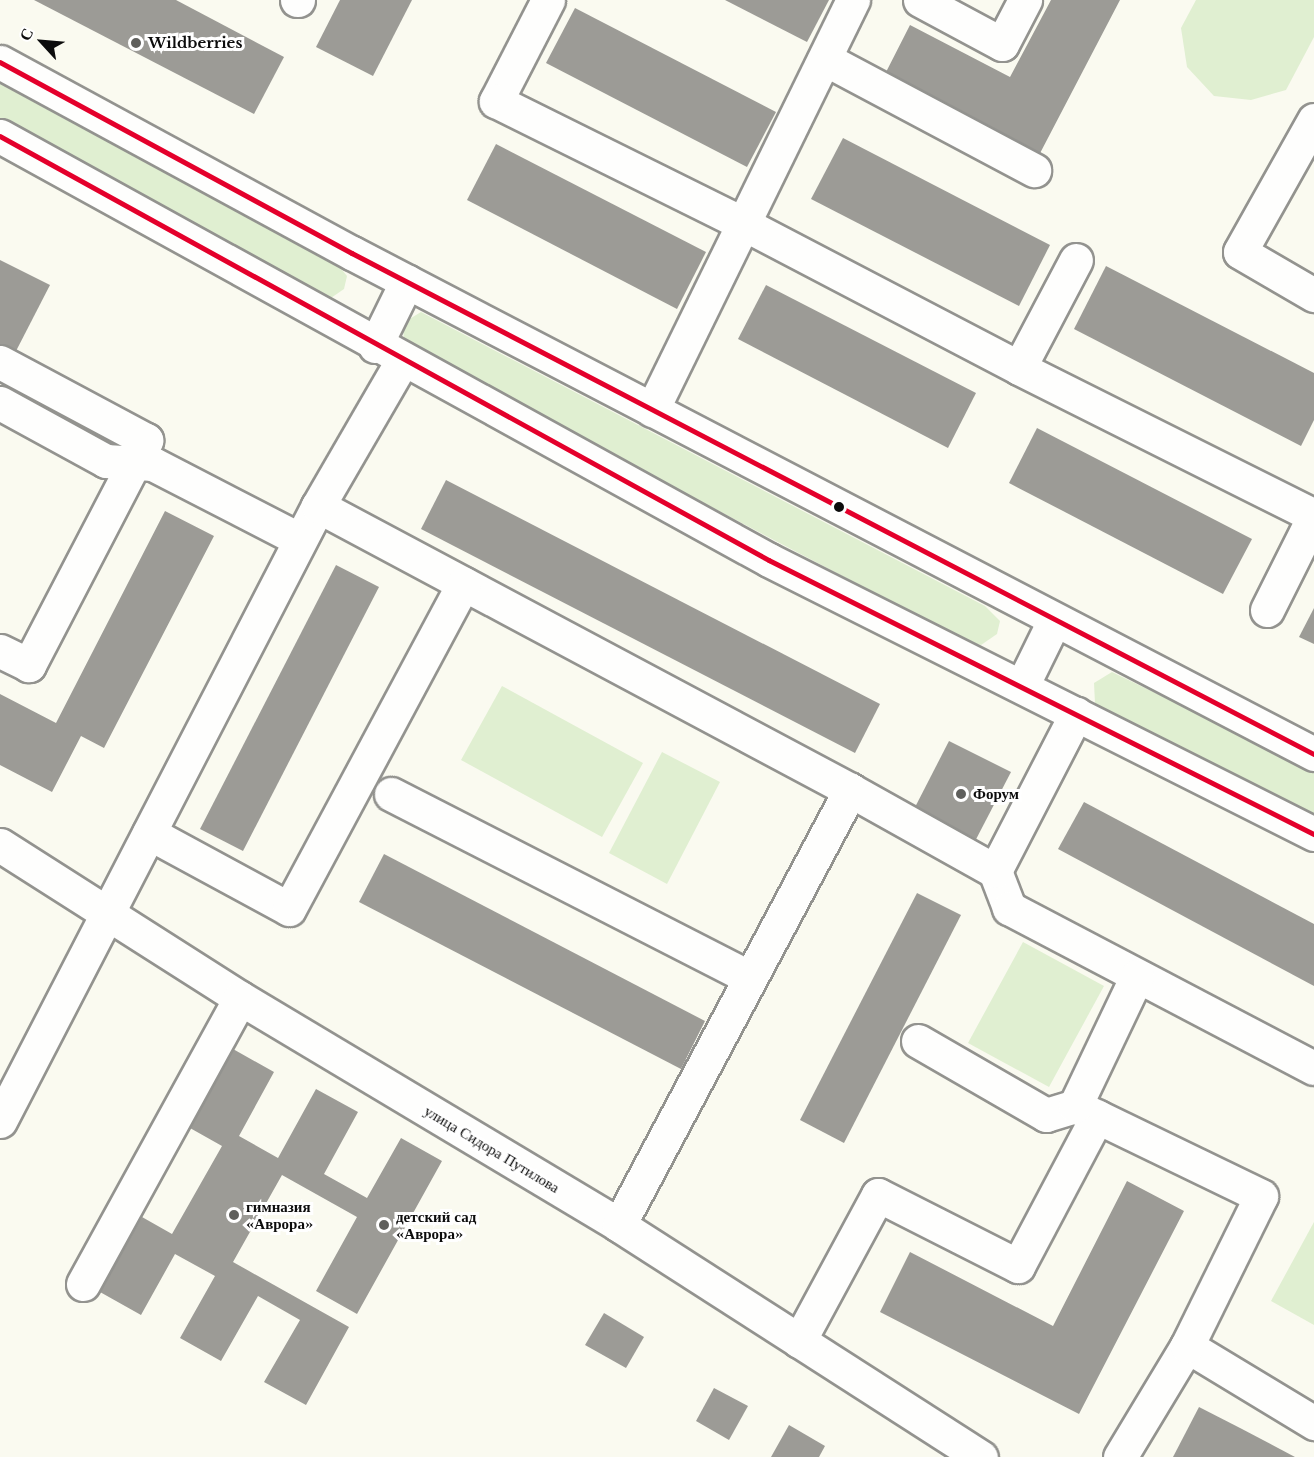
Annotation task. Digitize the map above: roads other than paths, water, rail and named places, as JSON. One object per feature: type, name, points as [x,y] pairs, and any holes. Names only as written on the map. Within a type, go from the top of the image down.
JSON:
[{"type":"street","points":[[548,0],[496,101],[744,224],[1019,368],[1313,517],[1267,610]]},
{"type":"street","points":[[652,410],[854,0]]},
{"type":"street","points":[[920,0],[1002,44],[1025,0]]},
{"type":"street","points":[[825,59],[1034,170]]},
{"type":"street","points":[[0,62],[407,281],[1054,621],[1314,754]]},
{"type":"street","points":[[1314,120],[1240,252],[1314,295]]},
{"type":"street","points":[[0,136],[388,353],[769,560],[1314,834]]},
{"type":"street","points":[[1019,368],[1076,260]]},
{"type":"street","points":[[0,1122],[318,506],[388,353],[407,281]]},
{"type":"street","points":[[0,362],[146,440],[29,665],[0,651]]},
{"type":"street","points":[[0,403],[106,461],[153,464],[300,540]]},
{"type":"street","points":[[318,506],[850,790],[995,872],[1009,908],[1314,1068]]},
{"type":"street","points":[[149,833],[289,909],[463,584]]},
{"type":"street","points":[[1023,686],[1054,621]]},
{"type":"street","points":[[995,872],[1076,714]]},
{"type":"street","points":[[619,1225],[850,790]]},
{"type":"street","points":[[391,794],[750,978]]},
{"type":"street","name":"улица Сидора Путилова","points":[[0,845],[240,998],[619,1225],[981,1457]]},
{"type":"street","points":[[800,1341],[878,1195],[1018,1266],[1086,1112],[1137,976]]},
{"type":"street","points":[[83,1284],[240,998]]},
{"type":"street","points":[[918,1041],[1046,1115],[1086,1112],[1261,1196],[1187,1346],[1120,1457]]},
{"type":"street","points":[[1187,1346],[1314,1423]]},
{"type":"place","name":"Wildberries","points":[[136,43]]},
{"type":"place","name":"Форум","points":[[961,794]]},
{"type":"place","name":"гимназия «Аврора»","points":[[234,1215]]},
{"type":"place","name":"детский сад «Аврора»","points":[[384,1225]]}]
